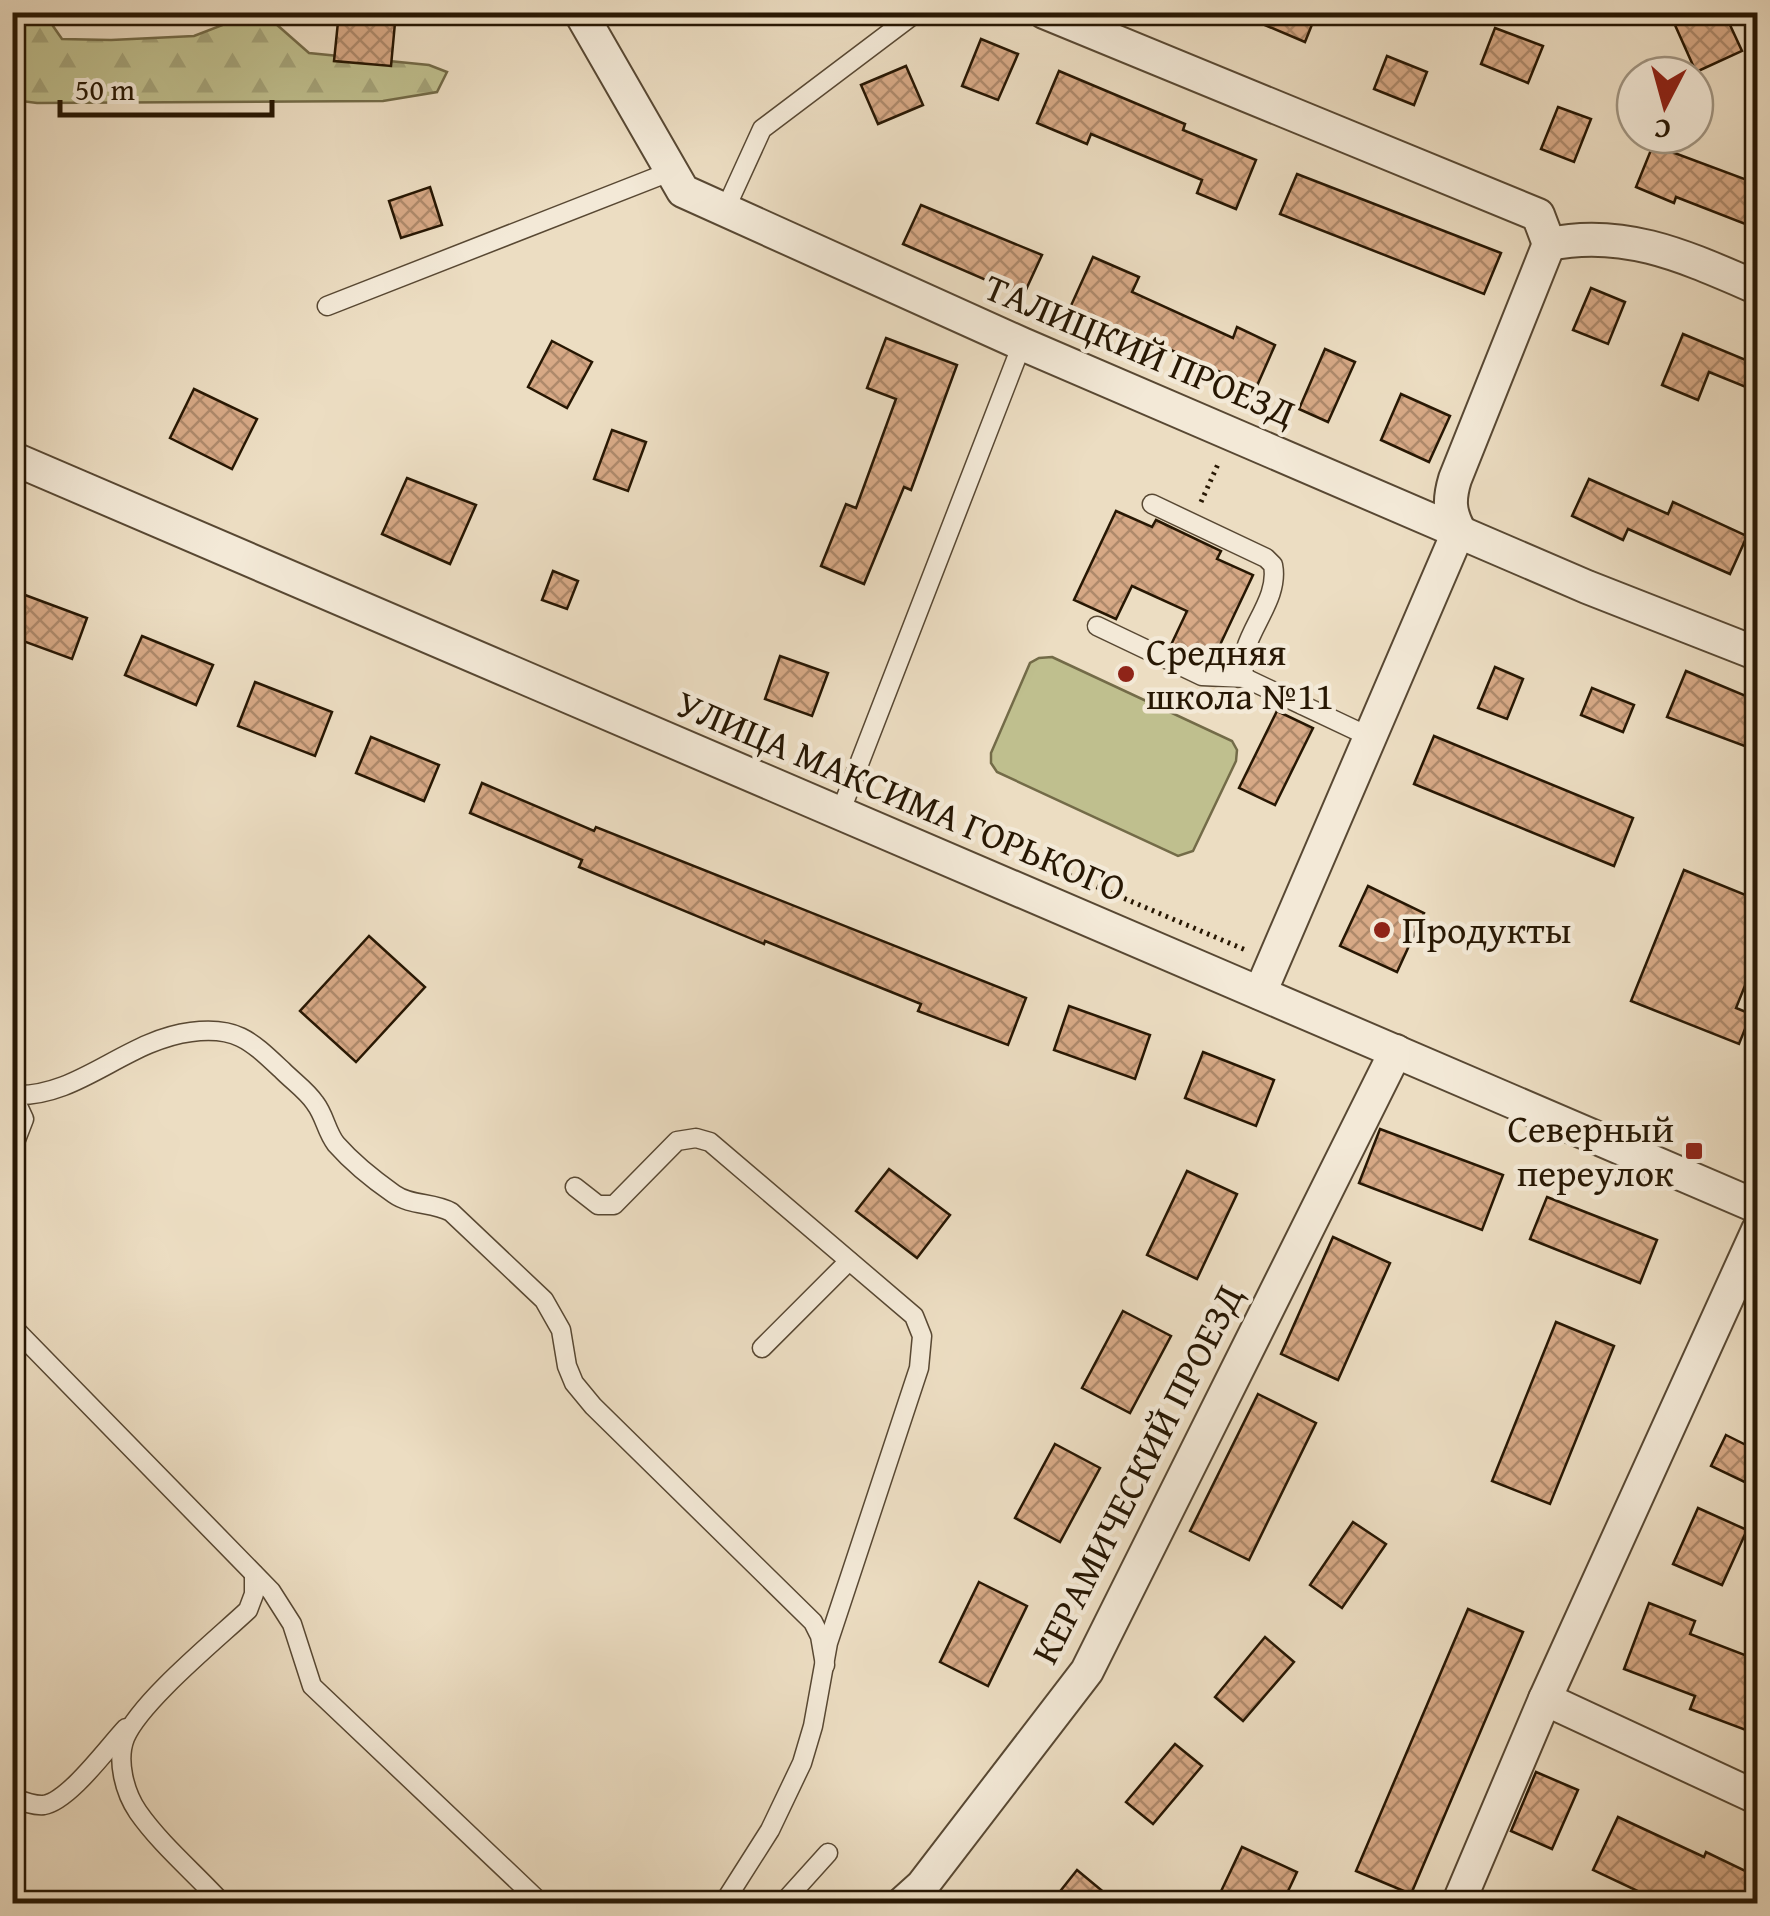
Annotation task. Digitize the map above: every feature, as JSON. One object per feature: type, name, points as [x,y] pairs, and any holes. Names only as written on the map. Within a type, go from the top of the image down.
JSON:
[{"type":"street","name":"ТАЛИЦКИЙ ПРОЕЗД","points":[[580,12],[684,191],[1022,344],[1587,587],[1758,654]]},
{"type":"street","points":[[1044,12],[1538,215],[1548,244],[1455,478],[1451,515],[1459,530],[1260,994]]},
{"type":"street","points":[[1548,244],[1582,237],[1668,250],[1758,288]]},
{"type":"street","name":"УЛИЦА МАКСИМА ГОРЬКОГО","points":[[12,458],[1758,1207]]},
{"type":"street","name":"КЕРАМИЧЕСКИЙ ПРОЕЗД","points":[[902,1904],[922,1886],[1087,1671],[1396,1052]]},
{"type":"street","points":[[1458,1904],[1545,1699],[1758,1230]]},
{"type":"street","points":[[1545,1699],[1758,1798]]},
{"type":"lane","points":[[725,210],[762,129],[917,12]]},
{"type":"lane","points":[[327,306],[672,170]]},
{"type":"lane","points":[[840,813],[1022,344]]},
{"type":"lane","points":[[1152,504],[1266,558],[1273,565],[1275,584],[1243,659],[1244,678]]},
{"type":"lane","points":[[1097,626],[1202,676],[1244,678],[1370,737]]},
{"type":"lane","points":[[12,1150],[24,1118],[13,1094],[37,1096],[66,1086],[139,1048],[186,1032],[220,1029],[249,1039],[314,1101],[326,1130],[338,1146],[393,1194],[451,1212],[544,1300],[561,1330],[574,1383],[814,1622],[824,1666]]},
{"type":"lane","points":[[575,1188],[598,1205],[614,1205],[678,1141],[696,1138],[710,1142],[914,1316],[922,1336],[914,1382],[828,1642],[802,1763],[770,1830],[723,1904]]},
{"type":"lane","points":[[762,1348],[849,1261]]},
{"type":"lane","points":[[12,1326],[270,1591],[292,1624],[312,1686],[542,1904]]},
{"type":"lane","points":[[12,1797],[44,1805],[63,1797],[140,1713],[248,1610],[254,1594],[254,1574]]},
{"type":"lane","points":[[140,1713],[124,1741],[122,1772],[129,1796],[140,1814],[223,1904]]},
{"type":"lane","points":[[782,1904],[828,1853]]},
{"type":"path","points":[[1192,524],[1231,433]]},
{"type":"green space","points":[[13,13],[58,13],[53,26],[62,39],[111,40],[194,36],[243,17],[276,24],[309,53],[429,65],[447,72],[437,92],[383,101],[13,100]]},
{"type":"green space","points":[[1052,657],[1232,741],[1237,750],[1236,761],[1193,851],[1178,856],[997,772],[991,763],[991,753],[1030,663]]},
{"type":"building","points":[[339,12],[396,12],[391,66],[334,61]]},
{"type":"building","points":[[1234,12],[1317,12],[1305,42]]},
{"type":"building","points":[[1703,12],[1724,12],[1742,51],[1715,63],[1715,55],[1688,55],[1675,25]]},
{"type":"building","points":[[1495,28],[1543,46],[1528,83],[1481,64]]},
{"type":"building","points":[[981,39],[1018,54],[998,100],[962,86]]},
{"type":"building","points":[[1387,56],[1427,72],[1414,105],[1374,89]]},
{"type":"building","points":[[906,66],[923,105],[878,124],[861,85]]},
{"type":"building","points":[[1059,71],[1185,124],[1183,130],[1256,160],[1236,209],[1197,193],[1202,180],[1091,134],[1087,144],[1037,123]]},
{"type":"building","points":[[1558,107],[1591,119],[1574,162],[1541,149]]},
{"type":"building","points":[[1649,155],[1680,155],[1758,184],[1758,229],[1676,197],[1674,203],[1636,187]]},
{"type":"building","points":[[1297,174],[1501,253],[1484,294],[1280,214]]},
{"type":"building","points":[[430,187],[442,225],[401,238],[389,201]]},
{"type":"building","points":[[921,205],[1042,255],[1023,296],[903,244]]},
{"type":"building","points":[[1093,257],[1139,277],[1132,292],[1233,338],[1237,327],[1275,345],[1256,388],[1117,326],[1115,330],[1069,310]]},
{"type":"building","points":[[1591,288],[1625,302],[1608,344],[1573,330]]},
{"type":"building","points":[[1683,334],[1758,365],[1758,392],[1709,372],[1698,400],[1662,385]]},
{"type":"building","points":[[886,338],[957,365],[911,490],[904,487],[864,584],[821,566],[846,504],[856,508],[896,399],[867,388]]},
{"type":"building","points":[[552,341],[592,362],[567,408],[528,387]]},
{"type":"building","points":[[1325,349],[1355,362],[1328,422],[1299,409]]},
{"type":"building","points":[[194,389],[257,419],[232,469],[170,438]]},
{"type":"building","points":[[1401,394],[1450,416],[1429,462],[1381,440]]},
{"type":"building","points":[[612,430],[646,442],[628,491],[594,479]]},
{"type":"building","points":[[407,478],[476,505],[450,564],[382,534]]},
{"type":"building","points":[[1589,479],[1668,514],[1673,502],[1747,536],[1730,574],[1628,529],[1623,540],[1572,516]]},
{"type":"building","points":[[1116,511],[1152,527],[1156,520],[1221,551],[1217,559],[1253,575],[1211,664],[1170,647],[1187,611],[1132,586],[1116,619],[1074,600]]},
{"type":"building","points":[[553,571],[578,581],[567,609],[542,600]]},
{"type":"building","points":[[17,592],[87,618],[72,659],[12,637],[12,605]]},
{"type":"building","points":[[142,636],[213,665],[196,705],[125,675]]},
{"type":"building","points":[[780,656],[828,673],[812,716],[765,699]]},
{"type":"building","points":[[1495,667],[1523,679],[1507,719],[1478,708]]},
{"type":"building","points":[[1686,671],[1758,701],[1758,751],[1667,717]]},
{"type":"building","points":[[255,682],[332,712],[315,756],[238,726]]},
{"type":"building","points":[[1592,688],[1634,705],[1623,732],[1581,715]]},
{"type":"building","points":[[1277,711],[1313,728],[1275,805],[1239,788]]},
{"type":"building","points":[[1434,736],[1633,818],[1614,866],[1414,784]]},
{"type":"building","points":[[371,737],[439,765],[424,801],[356,773]]},
{"type":"building","points":[[482,783],[594,831],[596,827],[1026,998],[1008,1045],[918,1011],[921,1004],[579,867],[582,860],[470,813]]},
{"type":"building","points":[[1684,870],[1758,900],[1758,953],[1736,1008],[1751,1014],[1739,1044],[1631,1001]]},
{"type":"building","name":"Продукты","points":[[1368,886],[1424,913],[1397,972],[1340,946]]},
{"type":"building","points":[[369,936],[425,987],[356,1062],[300,1011]]},
{"type":"building","points":[[1069,1006],[1150,1035],[1135,1079],[1054,1050]]},
{"type":"building","points":[[1203,1052],[1274,1080],[1256,1126],[1185,1098]]},
{"type":"building","points":[[1380,1129],[1503,1175],[1482,1230],[1359,1183]]},
{"type":"building","points":[[889,1169],[950,1215],[917,1258],[856,1211]]},
{"type":"building","points":[[1187,1171],[1237,1194],[1197,1279],[1147,1255]]},
{"type":"building","points":[[1547,1197],[1657,1240],[1640,1283],[1530,1239]]},
{"type":"building","points":[[1333,1237],[1390,1263],[1338,1380],[1281,1354]]},
{"type":"building","points":[[1123,1311],[1171,1336],[1130,1413],[1082,1388]]},
{"type":"building","points":[[1556,1322],[1614,1346],[1550,1504],[1492,1481]]},
{"type":"building","points":[[1258,1394],[1316,1423],[1249,1560],[1190,1531]]},
{"type":"building","points":[[1726,1435],[1758,1451],[1758,1472],[1751,1485],[1711,1466]]},
{"type":"building","points":[[1055,1444],[1100,1468],[1060,1542],[1015,1518]]},
{"type":"building","points":[[1698,1508],[1747,1530],[1722,1585],[1673,1564]]},
{"type":"building","points":[[1353,1522],[1386,1544],[1342,1608],[1310,1585]]},
{"type":"building","points":[[979,1582],[1027,1606],[988,1686],[940,1662]]},
{"type":"building","points":[[1649,1603],[1695,1621],[1690,1634],[1758,1660],[1758,1716],[1751,1732],[1690,1709],[1695,1696],[1624,1669]]},
{"type":"building","points":[[1468,1609],[1523,1632],[1411,1894],[1356,1871]]},
{"type":"building","points":[[1265,1637],[1294,1662],[1243,1721],[1215,1697]]},
{"type":"building","points":[[1175,1744],[1202,1766],[1153,1824],[1126,1802]]},
{"type":"building","points":[[1536,1772],[1578,1790],[1552,1849],[1511,1831]]},
{"type":"building","points":[[1618,1817],[1758,1877],[1758,1888],[1750,1904],[1665,1904],[1593,1870]]},
{"type":"building","points":[[1242,1847],[1297,1872],[1282,1904],[1215,1904]]},
{"type":"building","points":[[1077,1870],[1118,1904],[1050,1904]]},
{"type":"place","name":"Средняя школа №11","points":[[1126,674]]},
{"type":"place","name":"Продукты","points":[[1382,930]]},
{"type":"place","name":"Северный переулок","points":[[1694,1151]]}]
